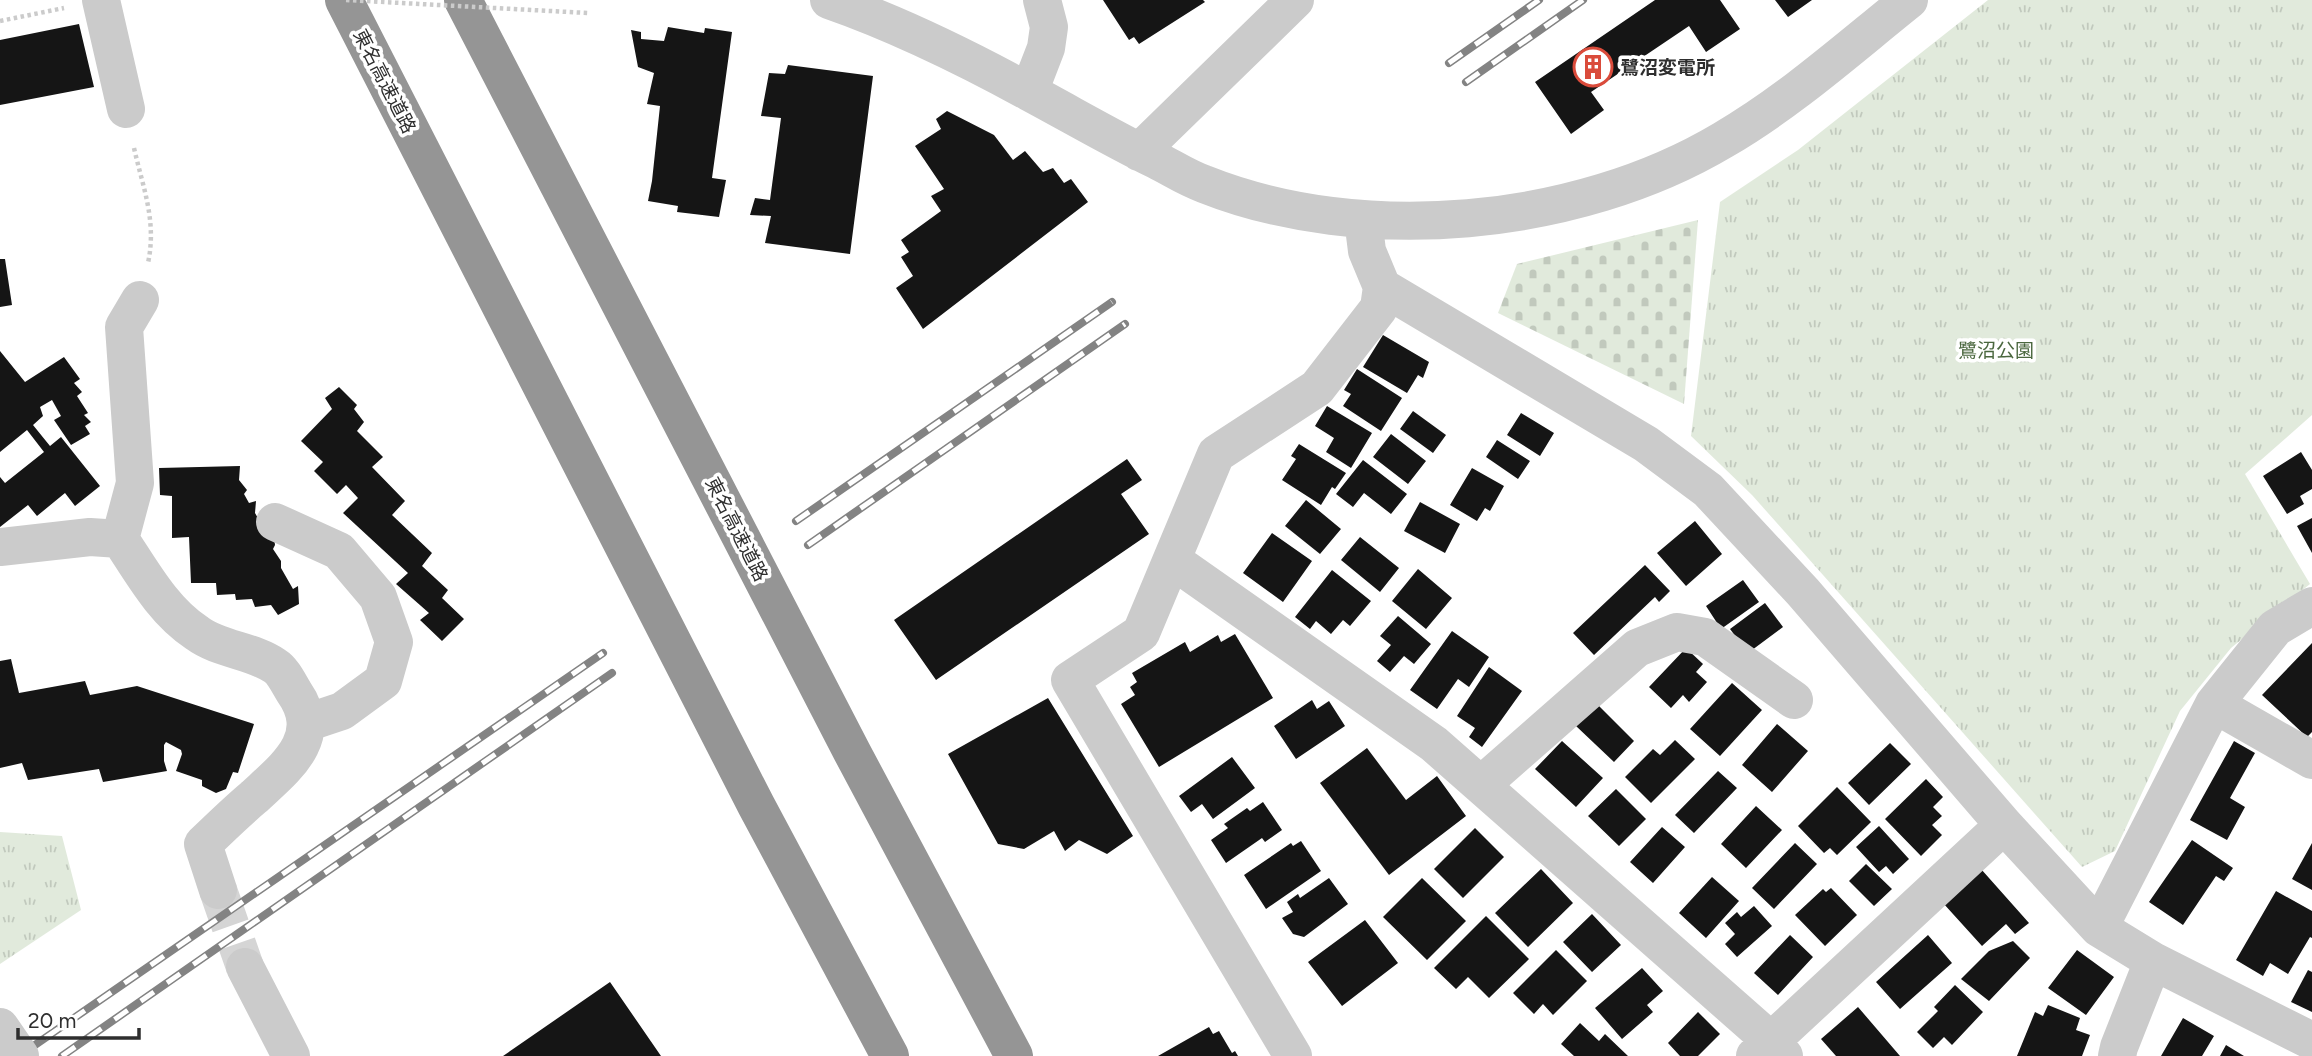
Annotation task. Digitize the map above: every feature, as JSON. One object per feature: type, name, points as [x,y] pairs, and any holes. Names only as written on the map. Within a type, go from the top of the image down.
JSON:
[{"type":"highway","name":"東名高速道路","points":[[345,0],[750,793],[890,1056]]},
{"type":"highway","name":"東名高速道路","points":[[463,0],[858,764],[1014,1056]]},
{"type":"street","points":[[829,0],[880,18],[1030,92],[1202,184],[1266,205],[1363,219],[1463,219],[1525,212],[1587,198],[1662,172],[1722,141],[1777,105],[1909,0]]},
{"type":"street","points":[[1030,92],[1046,48],[1049,27],[1042,0]]},
{"type":"street","points":[[1139,152],[1295,0]]},
{"type":"street","points":[[84,4],[126,109]]},
{"type":"street","points":[[1293,1056],[1070,680],[1141,633],[1216,454],[1317,388],[1379,308],[1382,287],[1367,251],[1363,219]]},
{"type":"street","points":[[1382,287],[1646,444],[1708,490],[1803,592],[2004,825],[2099,929],[2153,961],[2312,1041]]},
{"type":"street","points":[[141,300],[124,327],[135,483],[120,539],[178,618],[198,634],[225,648],[277,667],[298,697],[306,723],[302,744],[291,763],[203,844],[218,890]]},
{"type":"street","points":[[275,522],[338,551],[379,597],[394,642],[383,681],[342,711],[306,723]]},
{"type":"street","points":[[0,547],[90,537],[120,539]]},
{"type":"street","points":[[1172,560],[1434,744],[1770,1051],[2004,825]]},
{"type":"street","points":[[2099,929],[2214,704],[2274,628],[2312,606]]},
{"type":"street","points":[[1481,785],[1637,648],[1677,632],[1705,637],[1794,700]]},
{"type":"street","points":[[2214,704],[2312,760]]},
{"type":"street","points":[[2117,1056],[2153,961]]},
{"type":"street","points":[[245,967],[291,1056]]},
{"type":"street","points":[[0,1027],[20,1056]]},
{"type":"path","points":[[345,0],[587,13]]},
{"type":"path","points":[[0,21],[84,4]]},
{"type":"path","points":[[126,109],[138,167],[151,211],[150,251],[141,300]]},
{"type":"green space","name":"鷺沼公園","points":[[1988,0],[2312,0],[2312,415],[2245,474],[2310,584],[2231,648],[2180,711],[2115,851],[2082,867],[1752,495],[1691,436],[1720,202],[1798,150]]},
{"type":"green space","points":[[1698,220],[1684,404],[1498,313],[1517,264]]},
{"type":"green space","points":[[0,832],[62,836],[81,910],[0,964]]},
{"type":"building","points":[[1103,0],[1205,2],[1139,44],[1134,37],[1129,40]]},
{"type":"building","name":"鷺沼変電所","points":[[1655,0],[1720,0],[1740,29],[1706,52],[1689,26],[1591,92],[1604,110],[1571,134],[1535,82]]},
{"type":"building","points":[[1775,0],[1812,0],[1788,17]]},
{"type":"building","points":[[79,24],[94,87],[0,105],[0,40]]},
{"type":"building","points":[[668,27],[704,33],[705,28],[732,32],[712,178],[726,180],[719,217],[677,212],[678,206],[648,201],[660,106],[647,104],[654,73],[638,67],[631,30],[641,32],[641,39],[664,41]]},
{"type":"building","points":[[788,65],[873,76],[850,254],[765,243],[771,216],[750,215],[755,198],[770,200],[781,118],[761,116],[769,73],[785,74]]},
{"type":"building","points":[[947,111],[994,135],[1013,160],[1025,151],[1043,172],[1053,168],[1064,183],[1071,179],[1088,202],[923,329],[896,288],[913,276],[901,257],[909,252],[901,240],[941,211],[931,196],[944,189],[915,146],[941,129],[936,119]]},
{"type":"building","points":[[0,259],[5,259],[12,305],[0,307]]},
{"type":"building","points":[[1383,335],[1429,362],[1423,378],[1418,375],[1407,393],[1363,367]]},
{"type":"building","points":[[0,351],[25,382],[64,357],[80,379],[74,383],[82,392],[77,396],[88,413],[84,415],[91,422],[85,426],[90,434],[71,445],[54,420],[61,416],[52,400],[40,407],[43,416],[33,425],[50,446],[61,437],[100,486],[75,506],[65,493],[37,516],[28,505],[0,527],[0,477],[5,483],[44,452],[27,430],[0,452]]},
{"type":"building","points":[[1357,369],[1402,398],[1381,431],[1343,406],[1351,394],[1344,390]]},
{"type":"building","points":[[339,387],[357,405],[354,409],[364,422],[357,431],[383,457],[372,467],[405,501],[392,515],[432,553],[422,566],[448,590],[442,598],[464,619],[442,641],[420,620],[429,613],[396,584],[408,573],[343,513],[358,498],[346,485],[337,494],[314,471],[323,462],[301,441],[332,409],[325,398]]},
{"type":"building","points":[[1327,406],[1372,433],[1351,468],[1326,452],[1334,438],[1315,426]]},
{"type":"building","points":[[1413,411],[1446,435],[1433,453],[1400,429]]},
{"type":"building","points":[[1521,413],[1554,433],[1540,456],[1507,435]]},
{"type":"building","points":[[1391,434],[1426,461],[1408,484],[1373,457]]},
{"type":"building","points":[[1497,440],[1530,461],[1518,479],[1486,457]]},
{"type":"building","points":[[1299,444],[1346,473],[1335,489],[1332,487],[1321,505],[1282,480],[1296,459],[1291,456]]},
{"type":"building","points":[[2301,452],[2312,470],[2312,489],[2300,496],[2304,504],[2287,514],[2263,476]]},
{"type":"building","points":[[1127,459],[1142,480],[1121,494],[1149,534],[936,680],[894,620]]},
{"type":"building","points":[[1363,460],[1407,494],[1391,514],[1364,493],[1353,507],[1336,494]]},
{"type":"building","points":[[240,466],[239,480],[247,490],[244,494],[249,503],[256,501],[255,513],[263,527],[274,537],[273,549],[281,561],[281,568],[293,589],[298,586],[299,604],[278,615],[271,605],[255,607],[252,599],[236,600],[235,594],[217,595],[216,583],[191,583],[189,537],[172,538],[172,496],[160,495],[159,468]]},
{"type":"building","points":[[1472,468],[1504,486],[1490,511],[1485,508],[1477,521],[1450,505]]},
{"type":"building","points":[[1306,500],[1341,529],[1320,554],[1285,526]]},
{"type":"building","points":[[1420,502],[1460,524],[1445,553],[1404,531]]},
{"type":"building","points":[[2312,518],[2312,553],[2297,526]]},
{"type":"building","points":[[1695,521],[1722,554],[1686,586],[1657,553]]},
{"type":"building","points":[[1272,533],[1312,561],[1283,602],[1243,573]]},
{"type":"building","points":[[1360,537],[1399,568],[1380,592],[1341,560]]},
{"type":"building","points":[[1645,565],[1670,591],[1659,602],[1655,597],[1594,655],[1573,633]]},
{"type":"building","points":[[1418,569],[1452,598],[1426,629],[1392,601]]},
{"type":"building","points":[[1332,570],[1371,601],[1350,626],[1343,620],[1331,634],[1316,621],[1310,629],[1295,617]]},
{"type":"building","points":[[1743,580],[1759,602],[1721,629],[1706,606]]},
{"type":"building","points":[[1765,603],[1783,627],[1748,653],[1730,629]]},
{"type":"building","points":[[1398,616],[1431,644],[1414,664],[1404,656],[1390,672],[1377,661],[1391,645],[1380,636]]},
{"type":"building","points":[[1452,631],[1489,657],[1469,687],[1458,679],[1437,709],[1410,690]]},
{"type":"building","points":[[1235,634],[1273,698],[1159,767],[1121,704],[1135,695],[1130,687],[1137,682],[1132,673],[1185,642],[1190,652],[1218,635],[1221,642]]},
{"type":"building","points":[[2312,643],[2312,732],[2307,737],[2262,695]]},
{"type":"building","points":[[1686,648],[1703,664],[1696,672],[1707,682],[1689,702],[1683,695],[1671,708],[1649,687]]},
{"type":"building","points":[[11,659],[19,693],[85,681],[90,695],[137,686],[254,724],[238,773],[233,772],[226,789],[216,793],[202,786],[202,780],[176,771],[181,750],[166,742],[164,761],[167,771],[103,782],[99,769],[28,780],[22,763],[0,768],[0,661]]},
{"type":"building","points":[[1489,667],[1522,691],[1482,747],[1469,737],[1475,728],[1457,716]]},
{"type":"building","points":[[1732,683],[1762,710],[1720,756],[1690,729]]},
{"type":"building","points":[[1048,698],[1133,836],[1107,854],[1079,840],[1065,851],[1054,831],[1024,849],[998,844],[948,754]]},
{"type":"building","points":[[1312,700],[1317,709],[1329,701],[1345,726],[1296,759],[1274,726]]},
{"type":"building","points":[[1597,704],[1634,741],[1614,762],[1576,726]]},
{"type":"building","points":[[1777,724],[1808,751],[1772,792],[1742,765]]},
{"type":"building","points":[[1675,740],[1695,759],[1651,803],[1625,777],[1653,749],[1660,755]]},
{"type":"building","points":[[1562,741],[1603,778],[1576,807],[1535,769]]},
{"type":"building","points":[[2234,741],[2255,753],[2230,798],[2245,807],[2227,840],[2190,820]]},
{"type":"building","points":[[1890,743],[1911,764],[1869,805],[1848,783]]},
{"type":"building","points":[[1367,748],[1406,800],[1437,776],[1466,816],[1389,875],[1320,783]]},
{"type":"building","points":[[1232,757],[1255,788],[1213,819],[1202,804],[1191,812],[1179,796]]},
{"type":"building","points":[[1718,771],[1737,788],[1694,833],[1675,815]]},
{"type":"building","points":[[1926,779],[1943,797],[1933,807],[1942,816],[1932,825],[1942,835],[1921,856],[1885,819]]},
{"type":"building","points":[[1837,787],[1871,822],[1837,855],[1830,848],[1824,853],[1798,826]]},
{"type":"building","points":[[1616,789],[1646,819],[1619,846],[1588,816]]},
{"type":"building","points":[[1263,802],[1282,830],[1265,842],[1262,838],[1226,863],[1211,840],[1228,828],[1224,824],[1247,808],[1250,811]]},
{"type":"building","points":[[1756,806],[1782,830],[1746,868],[1721,844]]},
{"type":"building","points":[[1879,826],[1909,859],[1893,874],[1886,866],[1879,872],[1856,847]]},
{"type":"building","points":[[1662,827],[1685,847],[1653,883],[1630,862]]},
{"type":"building","points":[[1475,828],[1504,857],[1463,898],[1434,869]]},
{"type":"building","points":[[2192,840],[2233,868],[2224,881],[2216,876],[2183,925],[2149,902]]},
{"type":"building","points":[[1301,841],[1321,871],[1266,909],[1244,875],[1291,843],[1293,846]]},
{"type":"building","points":[[1795,843],[1817,864],[1774,909],[1752,888]]},
{"type":"building","points":[[2312,843],[2312,890],[2292,879]]},
{"type":"building","points":[[1866,864],[1892,889],[1874,906],[1849,881]]},
{"type":"building","points":[[1541,869],[1573,903],[1528,947],[1495,913]]},
{"type":"building","points":[[1981,869],[2029,923],[2015,934],[2006,924],[1982,946],[1943,903]]},
{"type":"building","points":[[1712,877],[1739,901],[1706,938],[1679,913]]},
{"type":"building","points":[[1329,878],[1348,904],[1304,937],[1293,934],[1282,918],[1293,912],[1287,902],[1298,894],[1300,898]]},
{"type":"building","points":[[1422,878],[1466,921],[1427,960],[1383,917]]},
{"type":"building","points":[[1831,888],[1857,915],[1825,946],[1795,915],[1823,889],[1826,892]]},
{"type":"building","points":[[2276,891],[2312,911],[2312,938],[2310,937],[2288,974],[2270,963],[2263,976],[2236,960]]},
{"type":"building","points":[[1754,906],[1772,926],[1737,957],[1725,944],[1735,934],[1725,923],[1737,912],[1741,917]]},
{"type":"building","points":[[1592,914],[1621,945],[1592,972],[1563,942]]},
{"type":"building","points":[[1486,916],[1529,959],[1489,998],[1468,977],[1456,989],[1434,968]]},
{"type":"building","points":[[1365,920],[1398,963],[1342,1006],[1308,962]]},
{"type":"building","points":[[1790,935],[1813,957],[1778,995],[1754,973]]},
{"type":"building","points":[[1928,935],[1952,963],[1900,1009],[1876,982]]},
{"type":"building","points":[[2013,941],[2030,958],[1989,1001],[1961,979],[1989,951]]},
{"type":"building","points":[[1556,950],[1587,981],[1553,1015],[1543,1004],[1534,1014],[1513,993]]},
{"type":"building","points":[[2077,950],[2114,977],[2086,1015],[2048,988]]},
{"type":"building","points":[[1642,968],[1663,991],[1647,1005],[1653,1012],[1622,1039],[1595,1008]]},
{"type":"building","points":[[2308,970],[2312,972],[2312,1012],[2291,1002]]},
{"type":"building","points":[[610,982],[661,1056],[503,1056]]},
{"type":"building","points":[[1955,985],[1983,1012],[1952,1045],[1944,1037],[1933,1048],[1917,1032],[1938,1011],[1934,1007]]},
{"type":"building","points":[[2048,1005],[2080,1018],[2076,1030],[2090,1035],[2082,1056],[2017,1056],[2035,1012],[2043,1016]]},
{"type":"building","points":[[1858,1007],[1900,1056],[1836,1056],[1821,1039]]},
{"type":"building","points":[[1698,1012],[1720,1034],[1698,1056],[1680,1056],[1668,1043]]},
{"type":"building","points":[[2183,1018],[2214,1036],[2202,1056],[2161,1056]]},
{"type":"building","points":[[1580,1023],[1599,1041],[1605,1034],[1628,1056],[1574,1056],[1561,1044]]},
{"type":"building","points":[[1209,1027],[1213,1034],[1219,1031],[1232,1053],[1235,1051],[1238,1056],[1158,1056]]},
{"type":"building","points":[[2226,1045],[2244,1056],[2220,1056]]},
{"type":"tunnel","points":[[218,890],[245,967]]},
{"type":"railway","points":[[1449,63],[1539,0]]},
{"type":"railway","points":[[1466,82],[1583,0]]},
{"type":"railway","points":[[796,521],[1112,302]]},
{"type":"railway","points":[[808,545],[1125,324]]},
{"type":"railway","points":[[19,1056],[603,653]]},
{"type":"railway","points":[[62,1056],[612,673]]},
{"type":"place","name":"鷺沼変電所","points":[[1593,67]]}]
